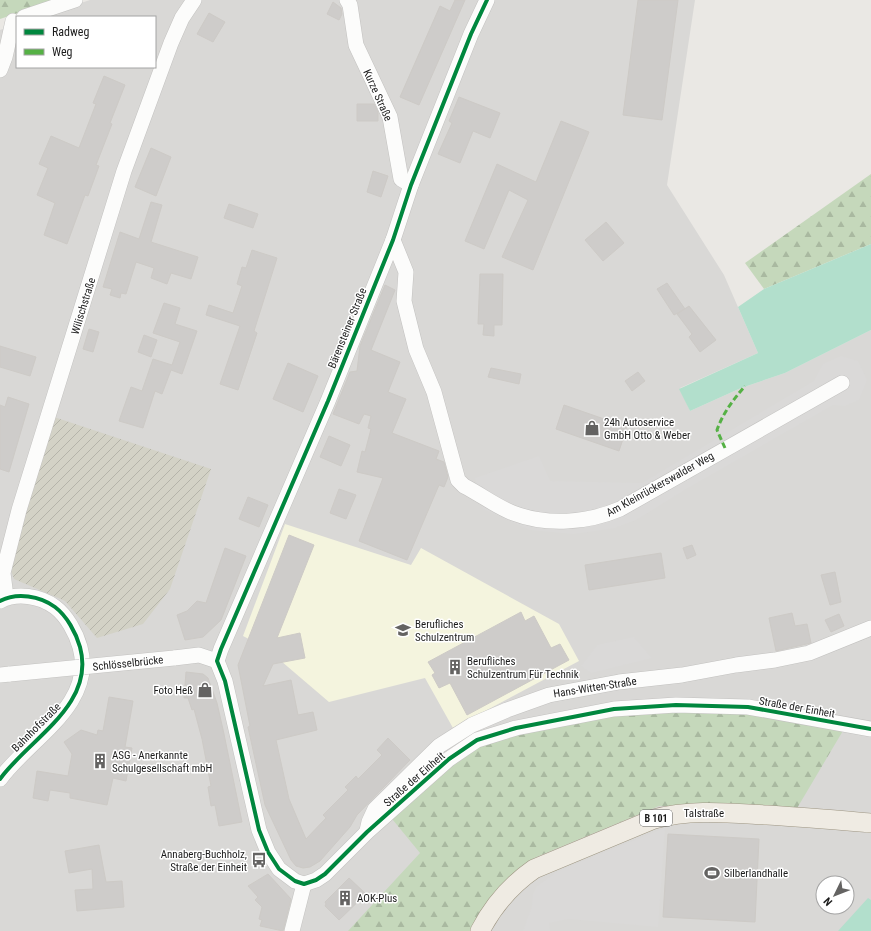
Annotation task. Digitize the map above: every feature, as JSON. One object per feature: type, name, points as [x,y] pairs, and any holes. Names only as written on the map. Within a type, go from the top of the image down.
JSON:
[{"type":"main road","name":"Talstraße","points":[[480,931],[486,919],[501,899],[520,879],[534,869],[654,819],[673,814],[695,812],[871,822]]},
{"type":"street","points":[[28,16],[75,0]]},
{"type":"street","name":"Wilischstraße","points":[[180,0],[182,6],[182,18]]},
{"type":"street","name":"Wilischstraße","points":[[3,599],[3,573],[19,510],[124,171],[182,18],[194,0]]},
{"type":"street","name":"Kurze Straße","points":[[348,0],[356,45],[390,117],[401,179],[411,185]]},
{"type":"street","name":"Bärensteiner Straße","points":[[217,661],[325,408],[393,240],[411,185],[471,34],[487,0]]},
{"type":"street","points":[[0,70],[5,57],[13,21]]},
{"type":"street","name":"Am Kleinrückerswalder Weg","points":[[393,240],[406,272],[404,301],[416,349],[434,392],[458,480],[464,486],[512,512],[540,520],[576,521],[602,516],[620,509],[842,383]]},
{"type":"street","name":"Bahnhofstraße","points":[[0,778],[71,702],[81,682],[83,656],[78,637],[61,612],[52,605],[40,599],[23,596],[3,599]]},
{"type":"street","name":"Hans-Witten-Straße","points":[[367,832],[369,822],[375,809],[439,746],[472,725],[507,710],[549,695],[619,682],[682,675],[802,654],[840,642],[871,628]]},
{"type":"street","name":"Schlösselbrücke","points":[[5,674],[199,655],[217,661]]},
{"type":"street","points":[[217,661],[225,681],[259,830],[268,852],[279,869],[295,881],[304,884],[292,931]]},
{"type":"street","name":"Straße der Einheit","points":[[304,884],[316,880],[325,874],[367,832],[449,759],[477,740],[516,728],[614,709],[676,705],[748,707],[871,729]]},
{"type":"shaded area","points":[[90,0],[695,0],[667,185],[724,275],[758,353],[680,388],[690,411],[741,388],[785,373],[871,330],[871,931],[0,931],[0,30],[16,24],[16,68],[156,68],[156,16],[42,16]]},
{"type":"shaded area","points":[[841,356],[858,361],[867,380],[859,400],[845,406],[833,405],[686,489],[636,520],[615,528],[574,534],[530,530],[483,509],[475,478],[539,456],[550,481],[642,483],[814,381],[823,364]]},
{"type":"shaded area","points":[[54,417],[211,469],[170,589],[143,624],[97,638],[65,601],[14,579],[10,567]]},
{"type":"shaded area","name":"Berufliches Schulzentrum","points":[[285,524],[411,565],[421,548],[559,624],[579,661],[453,728],[425,678],[329,702],[281,661],[282,656],[243,636]]},
{"type":"shaded area","points":[[634,637],[652,658],[591,673],[581,666],[597,645]]},
{"type":"shaded area","points":[[665,828],[658,927],[569,919],[549,923],[550,931],[523,931],[532,906],[533,894],[537,886],[558,871]]},
{"type":"green space","points":[[0,0],[57,0],[0,19]]},
{"type":"green space","points":[[871,174],[871,244],[764,289],[745,263]]},
{"type":"green space","points":[[871,244],[871,330],[785,373],[741,388],[690,411],[679,389],[758,353],[738,307],[764,289]]},
{"type":"green space","points":[[676,705],[847,724],[796,810],[748,806],[659,806],[534,858],[506,881],[488,901],[478,915],[470,931],[348,931],[420,853],[388,814],[477,740]]},
{"type":"green space","points":[[868,898],[871,900],[871,931],[838,931],[853,915],[855,915],[855,912]]},
{"type":"building","points":[[455,0],[465,0],[419,105],[400,97],[440,6],[450,11]]},
{"type":"building","points":[[638,0],[678,0],[662,120],[623,115]]},
{"type":"building","points":[[333,2],[341,8],[342,14],[339,20],[327,14]]},
{"type":"building","points":[[209,13],[225,22],[213,42],[197,34]]},
{"type":"building","points":[[104,76],[125,85],[96,165],[99,166],[88,196],[85,195],[67,244],[44,235],[55,203],[37,195],[48,168],[39,164],[51,136],[79,148],[96,104],[93,103]]},
{"type":"building","points":[[459,97],[500,113],[490,138],[473,131],[460,163],[438,154],[452,123],[449,121]]},
{"type":"building","points":[[357,104],[374,104],[378,112],[378,121],[357,121]]},
{"type":"building","points":[[561,121],[589,132],[533,270],[502,257],[528,200],[509,190],[484,249],[465,241],[497,164],[536,182]]},
{"type":"building","points":[[151,148],[171,157],[156,196],[135,187]]},
{"type":"building","points":[[373,171],[388,176],[381,197],[367,192]]},
{"type":"building","points":[[151,202],[162,205],[151,242],[198,257],[191,279],[171,273],[167,284],[151,278],[154,268],[136,262],[126,294],[121,293],[120,298],[110,295],[112,289],[103,287],[120,232],[139,239]]},
{"type":"building","points":[[229,204],[258,214],[253,228],[224,218]]},
{"type":"building","points":[[606,222],[624,243],[603,261],[585,240]]},
{"type":"building","points":[[252,250],[277,258],[254,331],[257,333],[238,390],[220,384],[240,326],[206,315],[209,305],[233,313],[242,286],[237,284],[242,267],[246,268]]},
{"type":"building","points":[[480,274],[503,274],[502,325],[494,325],[494,336],[483,335],[484,324],[478,324]]},
{"type":"building","points":[[667,283],[685,309],[674,315],[657,289]]},
{"type":"building","points":[[385,285],[395,290],[371,350],[400,362],[388,392],[406,399],[392,433],[439,451],[436,459],[444,462],[448,477],[444,487],[439,485],[407,560],[359,541],[383,478],[357,472],[362,451],[365,452],[371,429],[368,428],[371,416],[364,414],[359,424],[333,414],[350,372],[357,371],[360,346]]},
{"type":"building","points":[[164,303],[180,308],[175,324],[197,331],[182,374],[171,370],[162,394],[155,391],[143,428],[119,421],[131,387],[142,391],[153,359],[172,365],[180,342],[153,333]]},
{"type":"building","points":[[689,306],[716,340],[700,352],[689,337],[692,334],[677,314]]},
{"type":"building","points":[[89,329],[99,332],[93,352],[83,349]]},
{"type":"building","points":[[144,335],[157,340],[151,357],[138,352]]},
{"type":"building","points":[[0,346],[36,357],[30,376],[0,367]]},
{"type":"building","points":[[288,363],[318,376],[303,412],[273,399]]},
{"type":"building","points":[[491,368],[521,374],[519,384],[488,377]]},
{"type":"building","points":[[638,372],[645,381],[632,391],[625,381]]},
{"type":"building","points":[[8,397],[29,404],[9,472],[0,469],[0,405],[5,407]]},
{"type":"building","name":"24h Autoservice GmbH Otto & Weber","points":[[564,405],[627,427],[619,451],[556,429]]},
{"type":"building","points":[[329,436],[350,445],[341,466],[320,457]]},
{"type":"building","points":[[339,489],[356,495],[346,519],[330,513]]},
{"type":"building","points":[[248,497],[268,505],[259,527],[239,519]]},
{"type":"building","points":[[289,535],[314,545],[277,638],[300,633],[305,658],[273,664],[263,686],[291,680],[298,715],[313,712],[317,730],[276,740],[289,799],[306,839],[326,818],[323,815],[348,790],[345,787],[356,776],[358,779],[382,755],[377,750],[388,738],[410,760],[357,815],[350,827],[320,861],[310,867],[303,868],[296,866],[291,860],[265,805],[248,727],[250,726],[238,665]]},
{"type":"building","points":[[692,545],[696,555],[687,559],[683,548]]},
{"type":"building","points":[[225,548],[246,556],[221,620],[203,637],[185,640],[177,615],[187,611],[197,601],[206,603]]},
{"type":"building","points":[[661,553],[665,578],[589,590],[585,565]]},
{"type":"building","points":[[835,572],[841,602],[830,605],[821,575]]},
{"type":"building","name":"Berufliches Schulzentrum Für Technik","points":[[521,612],[525,621],[534,616],[551,648],[560,644],[569,660],[467,715],[450,683],[439,688],[432,675],[435,673],[428,662]]},
{"type":"building","points":[[792,613],[795,626],[807,624],[811,643],[776,651],[769,618]]},
{"type":"building","points":[[839,614],[844,626],[831,632],[825,620]]},
{"type":"building","points":[[186,672],[203,674],[208,678],[217,703],[242,822],[219,826],[215,805],[211,806],[208,787],[211,786],[202,739],[194,709],[192,710],[188,698],[184,698]]},
{"type":"building","name":"ASG - Anerkannte Schulgesellschaft mbH","points":[[109,697],[133,701],[125,747],[132,748],[126,781],[113,778],[107,805],[70,798],[70,793],[50,790],[48,801],[33,798],[37,771],[68,776],[72,754],[64,742],[81,730],[97,735],[98,730],[103,731]]},
{"type":"building","name":"Silberlandhalle","points":[[668,834],[759,839],[755,922],[663,917]]},
{"type":"building","points":[[99,845],[106,882],[122,881],[124,907],[77,911],[75,890],[93,889],[92,869],[69,873],[65,851]]},
{"type":"building","points":[[268,874],[291,899],[283,931],[260,926],[262,920],[259,919],[262,907],[255,900],[258,897],[248,886]]},
{"type":"building","name":"AOK-Plus","points":[[349,878],[366,894],[339,920],[325,906],[325,902]]},
{"type":"marked path","points":[[725,448],[717,430],[722,418],[736,396],[745,386]]},
{"type":"cycle path","points":[[487,0],[471,34],[411,185],[393,240],[328,401],[217,661],[225,681],[259,830],[268,852],[279,869],[295,881],[304,884],[316,880],[325,874],[367,832],[449,759],[477,740],[516,728],[614,709],[676,705],[748,707],[871,729]]},
{"type":"cycle path","points":[[0,601],[7,598],[28,596],[42,600],[55,607],[67,620],[76,636],[80,647],[82,668],[78,686],[69,704],[57,720],[12,764],[0,779]]},
{"type":"place","name":"24h Autoservice GmbH Otto & Weber","points":[[592,428]]},
{"type":"place","name":"Berufliches Schulzentrum","points":[[403,630]]},
{"type":"place","name":"Berufliches Schulzentrum Für Technik","points":[[455,667]]},
{"type":"place","name":"Foto Heß","points":[[205,690]]},
{"type":"place","name":"ASG - Anerkannte Schulgesellschaft mbH","points":[[100,761]]},
{"type":"place","name":"Annaberg-Buchholz, Straße der Einheit","points":[[259,860]]},
{"type":"place","name":"Silberlandhalle","points":[[712,873]]},
{"type":"place","name":"AOK-Plus","points":[[345,898]]}]
